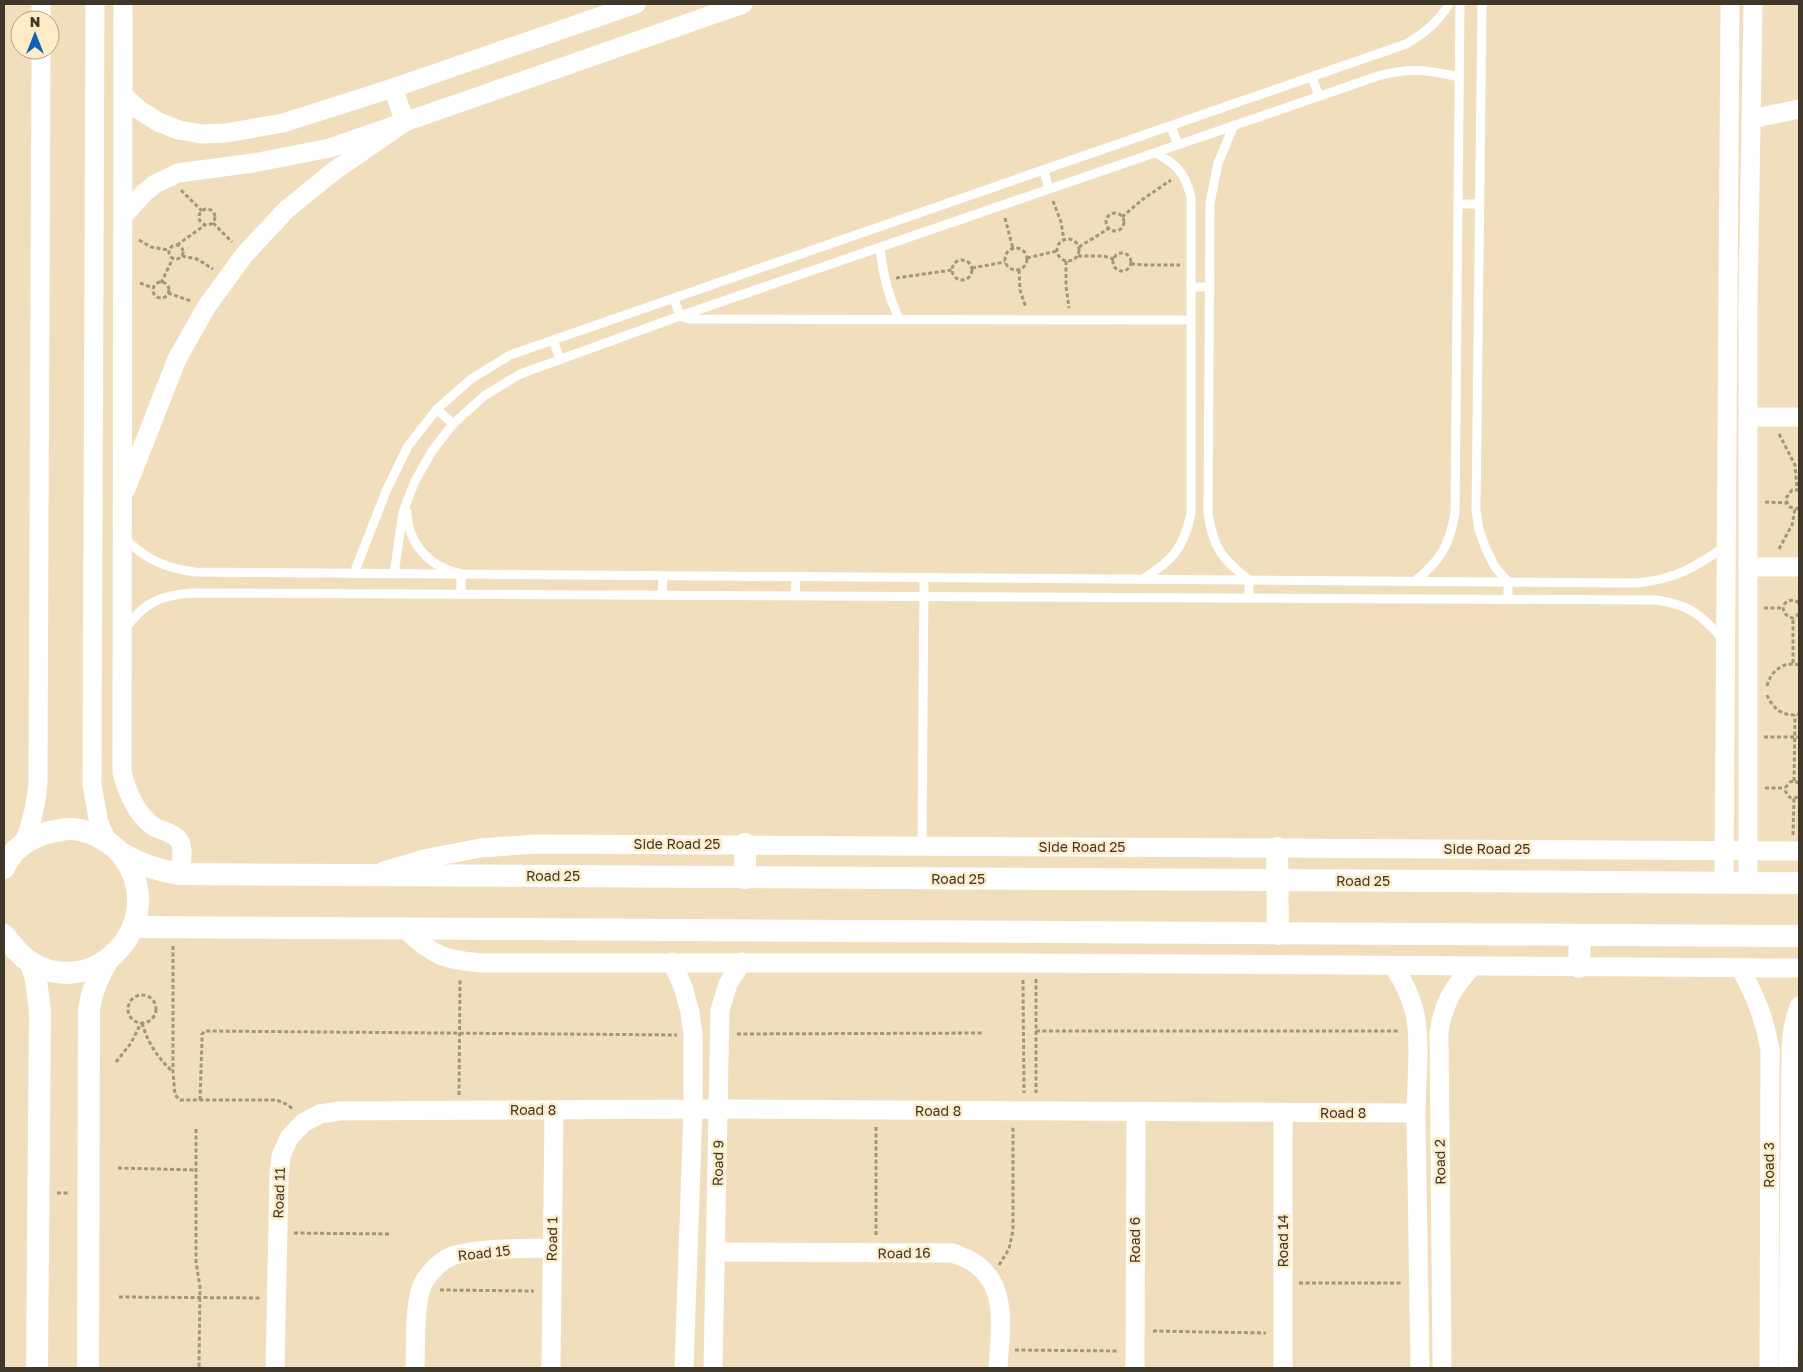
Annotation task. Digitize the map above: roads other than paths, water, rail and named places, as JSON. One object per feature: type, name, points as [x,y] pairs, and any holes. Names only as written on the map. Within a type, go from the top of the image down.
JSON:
[{"type":"street","points":[[88,1368],[89,1009],[98,975],[108,960],[123,946],[134,927],[139,901],[135,875],[99,823],[92,785],[95,4]]},
{"type":"street","points":[[123,4],[122,772],[127,792],[138,810],[153,825],[177,839],[181,845],[180,874]]},
{"type":"street","points":[[123,95],[138,109],[158,122],[180,130],[202,134],[226,133],[296,120],[636,4]]},
{"type":"street","points":[[123,223],[144,193],[168,177],[188,171],[253,164],[330,148],[743,4]]},
{"type":"street","points":[[1724,882],[1730,4]]},
{"type":"street","points":[[1748,882],[1748,308],[1753,4]]},
{"type":"street","points":[[1730,39],[1752,39]]},
{"type":"street","points":[[4,864],[24,843],[32,823],[37,802],[38,781],[41,60]]},
{"type":"street","points":[[392,88],[405,122]]},
{"type":"street","points":[[1751,118],[1799,109]]},
{"type":"street","points":[[122,500],[177,359],[207,306],[226,279],[245,254],[286,210],[327,176],[405,122]]},
{"type":"street","points":[[1728,308],[1748,308]]},
{"type":"street","points":[[1748,417],[1799,417]]},
{"type":"street","points":[[1748,567],[1799,567]]},
{"type":"street","name":"Road 25","points":[[24,843],[43,833],[65,829],[87,832],[139,864],[160,871],[180,874],[1799,883]]},
{"type":"street","name":"Side Road 25","points":[[369,875],[424,859],[480,848],[537,844],[1796,851]]},
{"type":"street","points":[[745,844],[745,878]]},
{"type":"street","points":[[1277,848],[1278,934]]},
{"type":"street","points":[[134,927],[406,930],[1799,936]]},
{"type":"street","points":[[406,930],[422,945],[441,956],[460,962],[1799,968]]},
{"type":"street","points":[[4,935],[15,950],[31,963],[49,970],[69,972],[89,969],[108,960]]},
{"type":"street","points":[[1579,967],[1580,936]]},
{"type":"street","name":"Road 9","points":[[672,962],[683,986],[690,1012],[693,1035],[693,1109],[684,1368]]},
{"type":"street","name":"Road 9","points":[[713,1368],[720,1010],[728,984],[742,962]]},
{"type":"street","points":[[31,963],[38,987],[40,1012],[37,1368]]},
{"type":"street","name":"Road 2","points":[[1393,966],[1403,980],[1410,997],[1415,1014],[1417,1032],[1416,1113],[1420,1368]]},
{"type":"street","name":"Road 2","points":[[1442,1368],[1439,1032],[1442,1013],[1449,996],[1473,966]]},
{"type":"street","name":"Road 3","points":[[1740,968],[1760,1008],[1770,1050],[1769,1368]]},
{"type":"street","name":"Road 3","points":[[1788,1368],[1795,1111],[1793,1027],[1799,1006]]},
{"type":"street","name":"Road 8","points":[[459,1110],[719,1109],[1416,1113]]},
{"type":"street","name":"Road 11","points":[[275,1368],[281,1156],[290,1138],[303,1123],[320,1114],[339,1111],[459,1110]]},
{"type":"street","name":"Road 1","points":[[551,1368],[554,1110]]},
{"type":"street","name":"Road 6","points":[[1134,1360],[1136,1112]]},
{"type":"street","name":"Road 14","points":[[1283,1113],[1283,1368]]},
{"type":"street","name":"Road 15","points":[[415,1368],[416,1315],[420,1290],[432,1270],[450,1257],[472,1252],[552,1248]]},
{"type":"street","name":"Road 16","points":[[716,1252],[954,1253],[973,1262],[987,1275],[997,1292],[1001,1310],[999,1359]]},
{"type":"lane","points":[[354,573],[387,489],[408,446],[437,409],[471,378],[510,355],[1406,44],[1425,33],[1441,18],[1449,4]]},
{"type":"lane","points":[[1415,581],[1431,568],[1443,552],[1452,533],[1456,513],[1460,4]]},
{"type":"lane","points":[[1482,4],[1476,510],[1479,530],[1486,549],[1495,566],[1508,582],[1508,599]]},
{"type":"lane","points":[[394,574],[403,512],[415,481],[432,451],[453,424],[484,396],[520,374],[680,316],[1178,144],[1396,71],[1416,70],[1459,77]]},
{"type":"lane","points":[[1312,78],[1319,96]]},
{"type":"lane","points":[[1234,125],[1220,157],[1210,203],[1208,513],[1211,533],[1219,552],[1232,567],[1249,580]]},
{"type":"lane","points":[[1171,127],[1178,144]]},
{"type":"lane","points":[[1141,580],[1161,568],[1176,553],[1187,534],[1191,513],[1191,197],[1188,184],[1182,172],[1170,160],[1155,152]]},
{"type":"lane","points":[[1044,171],[1049,189]]},
{"type":"lane","points":[[1458,204],[1480,204]]},
{"type":"lane","points":[[922,213],[928,231]]},
{"type":"lane","points":[[880,247],[884,280],[900,319]]},
{"type":"lane","points":[[798,256],[804,274]]},
{"type":"lane","points":[[1191,287],[1210,288]]},
{"type":"lane","points":[[674,299],[680,316]]},
{"type":"lane","points":[[680,316],[689,319],[1191,320]]},
{"type":"lane","points":[[553,340],[560,359]]},
{"type":"lane","points":[[437,409],[453,424]]},
{"type":"lane","points":[[1191,419],[1209,419]]},
{"type":"lane","points":[[409,497],[407,521],[415,544],[422,554],[440,568],[461,574]]},
{"type":"lane","points":[[122,534],[134,548],[147,558],[178,570],[195,572],[1380,582],[1636,583],[1658,581],[1679,575],[1726,546]]},
{"type":"lane","points":[[461,574],[461,594]]},
{"type":"lane","points":[[662,595],[663,576]]},
{"type":"lane","points":[[795,596],[796,577]]},
{"type":"lane","points":[[922,846],[924,578]]},
{"type":"lane","points":[[1119,580],[1119,597]]},
{"type":"lane","points":[[1249,580],[1249,598]]},
{"type":"lane","points":[[1380,582],[1380,598]]},
{"type":"lane","points":[[122,633],[134,615],[151,602],[171,594],[193,593],[1380,598],[1656,600],[1676,603],[1694,611],[1726,641]]}]
